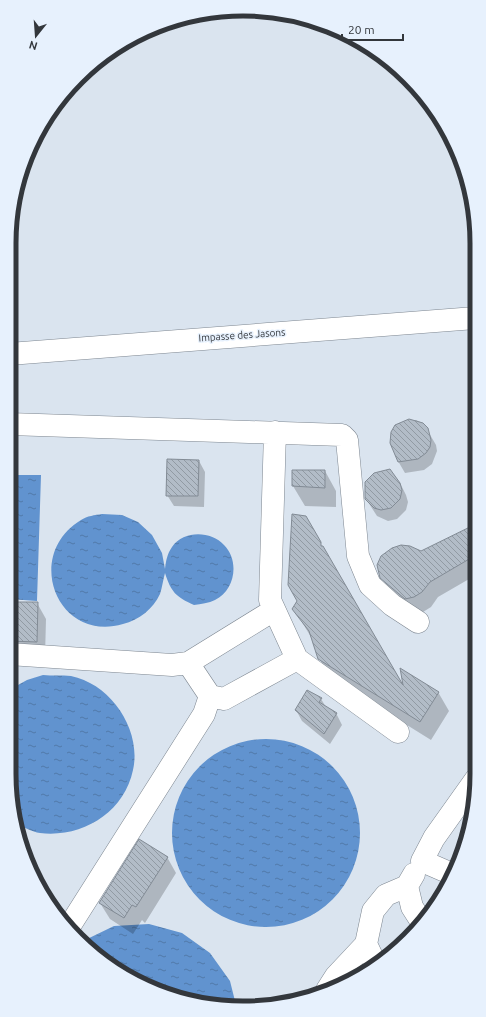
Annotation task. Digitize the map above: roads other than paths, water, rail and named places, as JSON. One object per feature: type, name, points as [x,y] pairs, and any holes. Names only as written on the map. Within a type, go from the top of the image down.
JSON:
[{"type":"street","name":"Impasse des Jasons","points":[[16,353],[470,318]]},
{"type":"street","points":[[16,424],[342,434],[348,440],[358,556],[370,585],[392,605],[418,622]]},
{"type":"street","points":[[275,432],[270,600],[274,610],[297,659],[398,732]]},
{"type":"street","points":[[16,654],[172,665],[188,663],[274,610]]},
{"type":"street","points":[[188,663],[210,696],[224,699],[297,659]]},
{"type":"street","points":[[72,924],[204,714],[210,696]]},
{"type":"street","points":[[331,983],[336,976],[366,944],[373,910],[386,895],[407,886],[434,838],[470,787]]},
{"type":"street","points":[[422,861],[448,872]]},
{"type":"street","points":[[407,886],[412,907],[419,918]]},
{"type":"street","points":[[366,944],[373,960]]},
{"type":"water","points":[[16,475],[41,475],[37,601],[16,600]]},
{"type":"water","points":[[102,514],[122,515],[138,522],[152,535],[162,553],[165,569],[170,550],[177,541],[190,535],[198,534],[219,540],[229,552],[232,559],[233,575],[231,582],[222,595],[215,600],[208,603],[194,605],[175,593],[165,573],[161,592],[154,604],[135,620],[123,624],[100,626],[80,621],[65,609],[56,592],[51,573],[54,554],[63,535],[81,520]]},
{"type":"water","points":[[43,675],[71,676],[86,681],[99,688],[111,699],[128,725],[133,740],[135,755],[133,770],[128,785],[121,799],[111,810],[99,820],[86,827],[56,833],[40,833],[22,827],[16,789],[16,686],[27,680]]},
{"type":"water","points":[[266,739],[284,741],[302,746],[318,755],[332,767],[344,781],[353,797],[358,815],[360,833],[358,851],[353,869],[344,885],[332,899],[318,911],[302,920],[284,925],[266,927],[248,925],[230,920],[214,911],[200,899],[188,885],[179,869],[174,851],[172,833],[174,815],[179,797],[188,781],[200,767],[214,755],[230,746],[248,741]]},
{"type":"water","points":[[149,924],[182,933],[210,953],[230,981],[235,1001],[199,997],[156,984],[129,971],[87,939],[114,926]]}]
